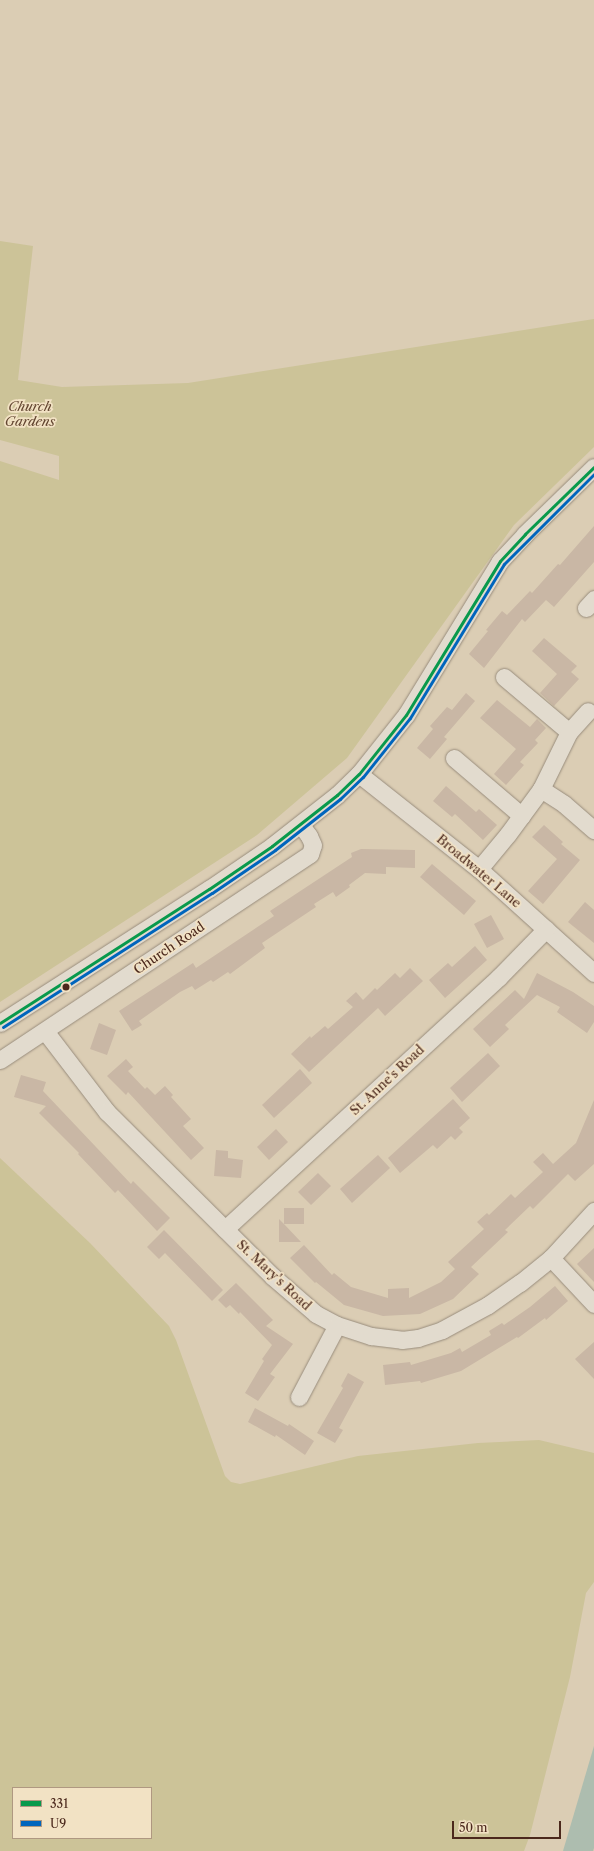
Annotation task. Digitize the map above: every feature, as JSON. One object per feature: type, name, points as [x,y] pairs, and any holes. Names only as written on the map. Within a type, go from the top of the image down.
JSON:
[{"type":"street","points":[[0,1023],[209,889],[301,825],[360,774],[406,715],[500,561],[525,534],[594,467]]},
{"type":"street","points":[[504,677],[570,732]]},
{"type":"street","points":[[479,869],[522,816],[541,789],[570,732],[588,711]]},
{"type":"street","points":[[454,758],[522,816]]},
{"type":"street","name":"Broadwater Lane","points":[[360,774],[479,869],[594,973]]},
{"type":"street","points":[[541,789],[564,804],[594,830]]},
{"type":"street","name":"Church Road","points":[[0,1060],[310,854],[313,846],[310,836],[301,825]]},
{"type":"street","name":"St. Anne's Road","points":[[225,1229],[499,977],[546,929]]},
{"type":"street","name":"St. Mary's Road","points":[[45,1031],[107,1112],[296,1298],[316,1314],[337,1325],[371,1336],[402,1340],[418,1338],[455,1324],[488,1305],[551,1258],[594,1211]]},
{"type":"street","points":[[551,1258],[594,1304]]},
{"type":"street","points":[[300,1397],[337,1325]]},
{"type":"green space","name":"Church Gardens","points":[[0,241],[33,246],[18,380],[62,387],[188,383],[594,319],[594,447],[514,525],[347,758],[257,835],[0,1002],[0,461],[59,480],[59,456],[0,440]]},
{"type":"green space","points":[[0,1158],[90,1243],[169,1326],[176,1340],[225,1476],[231,1482],[240,1484],[358,1456],[478,1443],[539,1440],[594,1453],[594,1582],[586,1593],[570,1677],[530,1835],[524,1851],[0,1851]]},
{"type":"shaded area","points":[[594,1746],[594,1848],[593,1851],[563,1851]]},
{"type":"building","points":[[594,526],[594,562],[554,607],[546,600],[525,622],[522,619],[484,668],[469,654],[488,631],[486,630],[502,611],[507,615],[530,591],[532,593],[558,564],[560,565]]},
{"type":"building","points":[[544,638],[577,666],[571,672],[579,679],[554,706],[540,693],[557,674],[532,651]]},
{"type":"building","points":[[466,693],[475,701],[444,737],[447,739],[430,759],[417,748],[433,729],[430,726],[447,707],[452,710]]},
{"type":"building","points":[[497,700],[530,727],[537,719],[546,728],[535,740],[538,743],[520,762],[524,765],[506,785],[494,774],[516,749],[480,718]]},
{"type":"building","points":[[446,786],[476,812],[479,809],[497,825],[483,840],[455,814],[452,817],[433,801]]},
{"type":"building","points":[[544,825],[563,842],[561,844],[580,860],[543,904],[528,891],[557,859],[532,837]]},
{"type":"building","points":[[361,849],[415,850],[415,868],[386,867],[386,874],[365,873],[349,885],[350,887],[336,897],[333,892],[314,904],[316,907],[262,943],[265,948],[230,974],[228,972],[213,982],[211,980],[195,990],[192,986],[180,992],[139,1021],[142,1025],[132,1031],[119,1011],[193,963],[196,968],[274,916],[270,911],[352,857],[351,853]]},
{"type":"building","points":[[432,864],[476,901],[464,915],[420,877]]},
{"type":"building","points":[[585,902],[594,910],[594,943],[568,922]]},
{"type":"building","points":[[491,915],[504,939],[487,948],[474,924]]},
{"type":"building","points":[[475,946],[487,960],[445,998],[429,980],[448,963],[452,967]]},
{"type":"building","points":[[410,968],[423,981],[385,1016],[378,1008],[309,1072],[291,1054],[310,1036],[311,1038],[325,1026],[328,1029],[353,1007],[346,1001],[356,992],[363,1000],[375,988],[377,990],[395,973],[400,978]]},
{"type":"building","points":[[537,973],[573,992],[594,1006],[594,1022],[587,1033],[557,1012],[560,1007],[537,995],[505,1025],[509,1029],[490,1047],[473,1029],[515,990],[524,999]]},
{"type":"building","points":[[99,1023],[116,1030],[107,1055],[90,1049]]},
{"type":"building","points":[[488,1053],[500,1066],[462,1102],[450,1088]]},
{"type":"building","points":[[126,1059],[133,1067],[128,1071],[145,1089],[147,1087],[155,1095],[165,1086],[173,1095],[171,1097],[191,1119],[183,1126],[204,1148],[191,1160],[128,1092],[126,1095],[107,1076]]},
{"type":"building","points":[[300,1069],[312,1083],[274,1118],[262,1105]]},
{"type":"building","points":[[21,1075],[46,1082],[43,1091],[131,1184],[133,1181],[170,1218],[157,1231],[118,1190],[115,1193],[78,1154],[79,1153],[39,1113],[46,1106],[14,1097]]},
{"type":"building","points":[[453,1099],[470,1118],[459,1128],[463,1132],[455,1140],[451,1136],[437,1149],[433,1145],[400,1173],[388,1158]]},
{"type":"building","points":[[594,1100],[594,1164],[575,1181],[568,1174],[533,1209],[530,1206],[505,1230],[508,1232],[471,1267],[479,1274],[453,1299],[420,1314],[383,1316],[344,1305],[316,1282],[315,1283],[290,1258],[304,1245],[332,1275],[334,1273],[351,1287],[388,1298],[388,1289],[409,1288],[409,1298],[441,1282],[455,1269],[448,1262],[484,1229],[477,1222],[487,1213],[489,1215],[511,1194],[515,1198],[543,1172],[533,1162],[543,1153],[553,1164],[576,1143]]},
{"type":"building","points":[[276,1129],[288,1142],[269,1160],[257,1147]]},
{"type":"building","points":[[216,1150],[228,1151],[228,1158],[243,1160],[241,1178],[214,1176]]},
{"type":"building","points":[[378,1155],[390,1168],[352,1203],[340,1189]]},
{"type":"building","points":[[318,1173],[331,1186],[311,1205],[298,1192]]},
{"type":"building","points":[[284,1208],[304,1208],[304,1224],[284,1224]]},
{"type":"building","points":[[279,1219],[301,1242],[279,1242]]},
{"type":"building","points":[[164,1230],[223,1290],[212,1301],[165,1253],[159,1259],[147,1247]]},
{"type":"building","points":[[594,1248],[594,1282],[577,1264]]},
{"type":"building","points":[[236,1283],[273,1320],[266,1326],[293,1344],[270,1374],[275,1377],[258,1401],[245,1393],[264,1361],[262,1359],[272,1345],[240,1312],[239,1314],[230,1305],[226,1308],[218,1300]]},
{"type":"building","points":[[555,1286],[568,1301],[546,1320],[545,1318],[518,1338],[517,1337],[461,1371],[421,1383],[420,1381],[385,1385],[383,1365],[410,1362],[411,1365],[451,1353],[460,1348],[462,1352],[491,1335],[489,1331],[502,1323],[504,1325],[530,1307]]},
{"type":"building","points":[[594,1342],[594,1379],[575,1359]]},
{"type":"building","points":[[348,1373],[364,1382],[339,1428],[343,1430],[335,1443],[317,1433],[343,1388],[341,1386]]},
{"type":"building","points":[[255,1408],[288,1426],[289,1424],[314,1441],[305,1455],[276,1435],[275,1437],[248,1422]]},
{"type":"transit line","name":"331","points":[[0,1023],[209,889],[272,846],[337,795],[359,774],[406,715],[500,561],[525,534],[594,467]]},
{"type":"transit line","name":"U9","points":[[3,1027],[212,893],[275,850],[340,799],[363,777],[410,718],[504,564],[594,474]]}]
